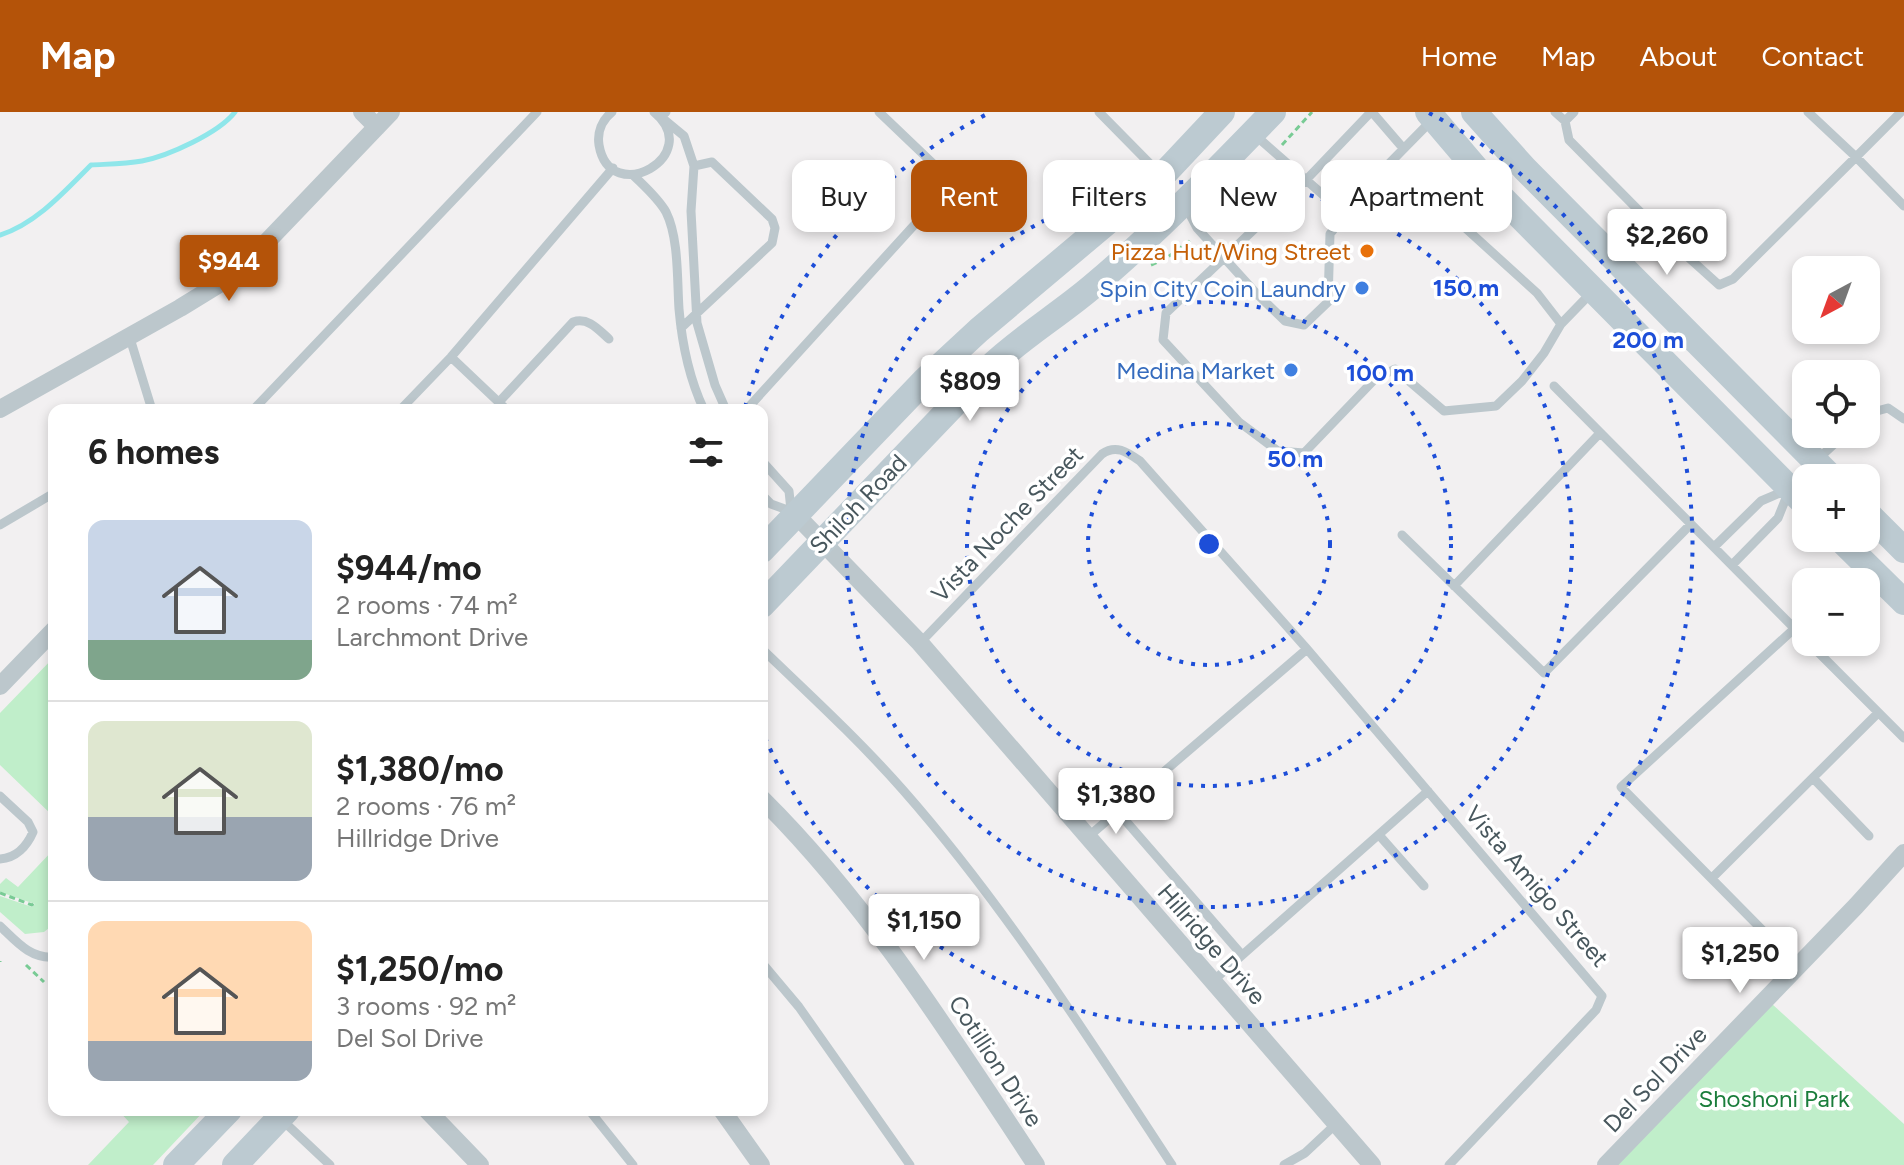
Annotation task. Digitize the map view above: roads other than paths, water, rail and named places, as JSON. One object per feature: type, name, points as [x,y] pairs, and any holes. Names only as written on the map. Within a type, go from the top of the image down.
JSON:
[{"type":"main road","name":"Shiloh Road","points":[[1175,162],[1222,112]]},
{"type":"main road","name":"Shiloh Road","points":[[768,599],[1011,346],[1091,288],[1184,204],[1273,112]]},
{"type":"main road","points":[[1474,112],[1525,169],[1818,464]]},
{"type":"main road","points":[[1430,115],[1496,192],[1792,490]]},
{"type":"main road","points":[[1175,193],[1184,204]]},
{"type":"main road","name":"Shiloh Road","points":[[768,543],[794,512],[925,380],[1095,232]]},
{"type":"main road","points":[[1594,290],[1619,264]]},
{"type":"main road","points":[[1880,526],[1904,550]]},
{"type":"main road","points":[[1853,552],[1904,602]]},
{"type":"main road","points":[[176,1165],[223,1116]]},
{"type":"main road","points":[[235,1165],[281,1116]]},
{"type":"street","points":[[362,112],[377,127]]},
{"type":"street","points":[[0,409],[237,273],[391,112]]},
{"type":"street","name":"Hillridge Drive","points":[[794,512],[920,643],[1372,1165]]},
{"type":"street","points":[[0,686],[48,636]]},
{"type":"street","name":"Cotillion Drive","points":[[768,805],[802,838],[924,996],[1036,1165]]},
{"type":"street","name":"Del Sol Drive","points":[[1606,1165],[1904,853]]},
{"type":"street","points":[[433,1116],[480,1165]]},
{"type":"street","points":[[726,1116],[761,1165]]},
{"type":"lane","points":[[259,404],[537,112]]},
{"type":"lane","points":[[612,112],[601,125],[598,137],[604,160],[613,168],[633,175],[662,205],[668,216],[677,259],[681,328],[688,367],[702,404]]},
{"type":"lane","points":[[751,404],[947,189],[946,176],[879,112]]},
{"type":"lane","points":[[1099,112],[1146,160]]},
{"type":"lane","points":[[1403,148],[1371,112],[1225,260],[1166,313],[1163,340],[1239,422],[1278,451],[1304,453],[1375,379],[1395,369],[1444,411],[1496,406],[1522,381],[1561,324],[1594,290]]},
{"type":"lane","points":[[1555,112],[1565,121],[1569,140],[1657,229],[1719,285],[1733,279],[1901,112]]},
{"type":"lane","points":[[1565,121],[1574,112]]},
{"type":"lane","points":[[1808,112],[1904,206]]},
{"type":"lane","points":[[633,175],[655,168],[667,150],[666,127],[660,114]]},
{"type":"lane","points":[[660,114],[684,136],[694,166],[691,211],[697,315],[704,353],[724,404]]},
{"type":"lane","points":[[1392,160],[1430,115]]},
{"type":"lane","points":[[1253,133],[1321,193]]},
{"type":"lane","points":[[681,328],[772,243],[775,228],[772,219],[712,162],[694,166]]},
{"type":"lane","points":[[406,404],[451,357],[613,168]]},
{"type":"lane","points":[[1184,204],[1200,231],[1225,260],[1285,321],[1304,325],[1328,302],[1332,232]]},
{"type":"lane","points":[[1619,264],[1657,229]]},
{"type":"lane","points":[[1470,232],[1537,293],[1561,324]]},
{"type":"lane","points":[[505,404],[573,322],[581,320],[591,323],[609,339]]},
{"type":"lane","points":[[129,335],[150,404]]},
{"type":"lane","points":[[451,357],[501,404]]},
{"type":"lane","points":[[1554,386],[1792,625]]},
{"type":"lane","points":[[1880,410],[1888,408],[1904,419]]},
{"type":"lane","points":[[1454,586],[1600,433]]},
{"type":"lane","name":"Vista Noche Street","points":[[920,643],[1102,454],[1109,449],[1129,453]]},
{"type":"lane","name":"Vista Amigo Street","points":[[1129,453],[1140,461],[1307,649],[1599,989],[1602,996],[1596,1010],[1449,1165]]},
{"type":"lane","points":[[768,468],[789,491],[794,512]]},
{"type":"lane","points":[[0,525],[48,497]]},
{"type":"lane","points":[[1714,547],[1761,501],[1792,497]]},
{"type":"lane","points":[[768,501],[794,512]]},
{"type":"lane","points":[[1732,565],[1792,503]]},
{"type":"lane","points":[[1402,535],[1544,673],[1691,524]]},
{"type":"lane","points":[[1792,631],[1621,787],[1798,966]]},
{"type":"lane","points":[[1089,836],[1307,649]]},
{"type":"lane","points":[[768,655],[862,744],[988,895],[1049,978],[1172,1165]]},
{"type":"lane","points":[[1822,656],[1904,738]]},
{"type":"lane","points":[[1712,878],[1878,713]]},
{"type":"lane","points":[[1813,778],[1869,836]]},
{"type":"lane","points":[[1213,981],[1428,791]]},
{"type":"lane","points":[[0,796],[28,822],[33,832],[29,842],[14,856],[0,859]]},
{"type":"lane","points":[[1118,812],[1242,955]]},
{"type":"lane","points":[[1379,835],[1424,886]]},
{"type":"lane","points":[[0,926],[40,958],[48,957]]},
{"type":"lane","points":[[768,970],[799,1007],[910,1165]]},
{"type":"lane","points":[[285,1116],[330,1165]]},
{"type":"lane","points":[[594,1116],[633,1165]]},
{"type":"lane","points":[[1284,1165],[1305,1153],[1336,1124]]},
{"type":"waterway","points":[[0,235],[38,215],[91,165],[136,162],[165,154],[217,128],[235,112]]},
{"type":"place","name":"Pizza Hut/Wing Street","points":[[1367,251]]},
{"type":"place","name":"Spin City Coin Laundry","points":[[1362,288]]},
{"type":"place","name":"Medina Market","points":[[1291,370]]},
{"type":"park label","name":"Shoshoni Park","points":[[1774,1098]]}]
